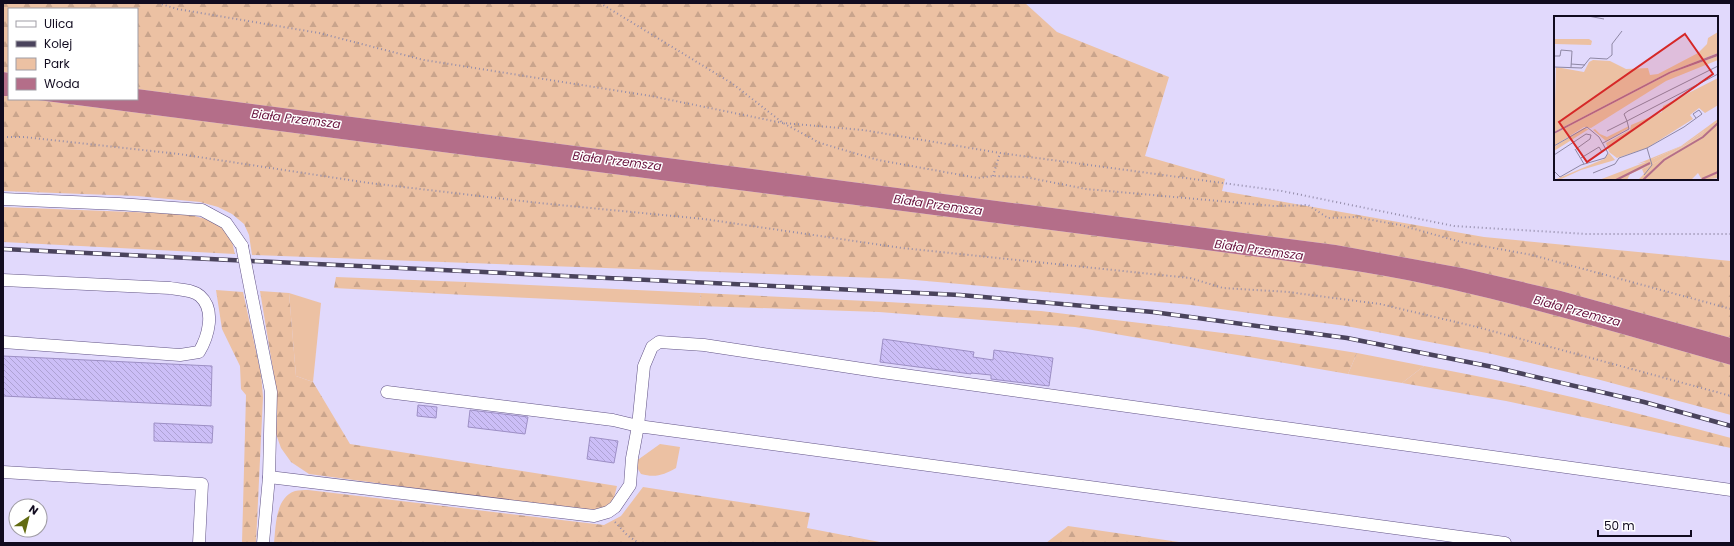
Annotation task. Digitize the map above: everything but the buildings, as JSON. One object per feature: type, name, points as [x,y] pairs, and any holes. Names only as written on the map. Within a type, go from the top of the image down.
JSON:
[{"type":"street","points":[[3,199],[119,204],[202,210],[226,223],[242,246],[271,392],[269,477],[263,543]]},
{"type":"street","points":[[3,280],[162,288],[189,291],[200,296],[206,305],[209,328],[205,342],[199,352],[180,355],[3,342]]},
{"type":"street","points":[[269,477],[594,516],[608,512],[615,507],[630,485],[644,366],[652,347],[659,342],[704,345],[874,371],[1731,490]]},
{"type":"street","points":[[387,392],[613,420],[638,426],[1506,543]]},
{"type":"street","points":[[3,472],[202,484],[199,543]]},
{"type":"path","points":[[158,3],[177,8],[319,33],[424,60],[651,96],[782,123],[863,130],[1000,153],[1282,191],[1454,226],[1586,234],[1731,234]]},
{"type":"path","points":[[600,3],[733,84],[782,123],[820,143],[878,160],[978,178],[993,176],[1025,177],[1101,190],[1274,206],[1308,205],[1328,218],[1363,218],[1400,225],[1461,242],[1532,255],[1731,309]]},
{"type":"path","points":[[3,137],[24,137],[179,154],[369,183],[539,203],[704,219],[902,248],[1190,278],[1223,288],[1288,292],[1380,304],[1477,328],[1731,396]]},
{"type":"path","points":[[993,176],[1000,153]]},
{"type":"path","points":[[615,507],[615,524],[639,543]]},
{"type":"green space","points":[[3,3],[1025,3],[1057,32],[1169,77],[1145,156],[1225,179],[1222,191],[1484,237],[1731,261],[1731,338],[1561,291],[1462,268],[1336,245],[138,89],[138,8],[8,8],[8,73],[3,72]]},
{"type":"green space","points":[[3,96],[8,96],[8,100],[38,100],[1206,250],[1330,267],[1423,283],[1524,307],[1731,365],[1731,415],[1593,378],[1492,354],[1346,326],[1191,305],[904,279],[252,255],[249,235],[244,224],[232,214],[218,207],[200,202],[137,196],[3,191]]},
{"type":"green space","points":[[3,207],[190,215],[210,220],[226,231],[231,238],[235,254],[3,242]]},
{"type":"green space","points":[[336,277],[466,282],[466,295],[334,288]]},
{"type":"green space","points":[[466,282],[701,293],[699,306],[466,295]]},
{"type":"green space","points":[[216,290],[243,292],[261,374],[263,397],[256,543],[242,543],[246,395],[241,389],[240,366],[222,329]]},
{"type":"green space","points":[[260,291],[289,293],[296,376],[313,382],[350,444],[617,486],[614,498],[608,508],[598,511],[576,510],[309,474],[291,462],[281,448],[276,434],[276,388]]},
{"type":"green space","points":[[289,293],[321,303],[313,382],[296,376]]},
{"type":"green space","points":[[701,293],[1041,311],[1256,337],[1357,353],[1348,374],[1075,327],[879,312],[699,306]]},
{"type":"green space","points":[[1357,353],[1424,366],[1402,383],[1348,374]]},
{"type":"green space","points":[[1424,366],[1540,390],[1731,438],[1731,448],[1506,401],[1402,383]]},
{"type":"green space","points":[[660,444],[680,447],[676,468],[659,475],[651,476],[641,474],[636,466],[637,459]]},
{"type":"green space","points":[[643,487],[810,513],[807,528],[885,543],[274,543],[276,521],[280,506],[288,495],[298,490],[604,525],[621,516]]},
{"type":"green space","points":[[1068,526],[1186,543],[1046,543]]},
{"type":"water","points":[[3,72],[8,73],[8,96],[3,96]]},
{"type":"water","name":"Biała Przemsza","points":[[138,89],[1336,245],[1462,268],[1561,291],[1731,338],[1731,365],[1524,307],[1423,283],[1330,267],[38,100],[138,100]]},
{"type":"railway","points":[[3,249],[960,295],[1153,312],[1347,338],[1493,367],[1644,402],[1731,426]]}]
